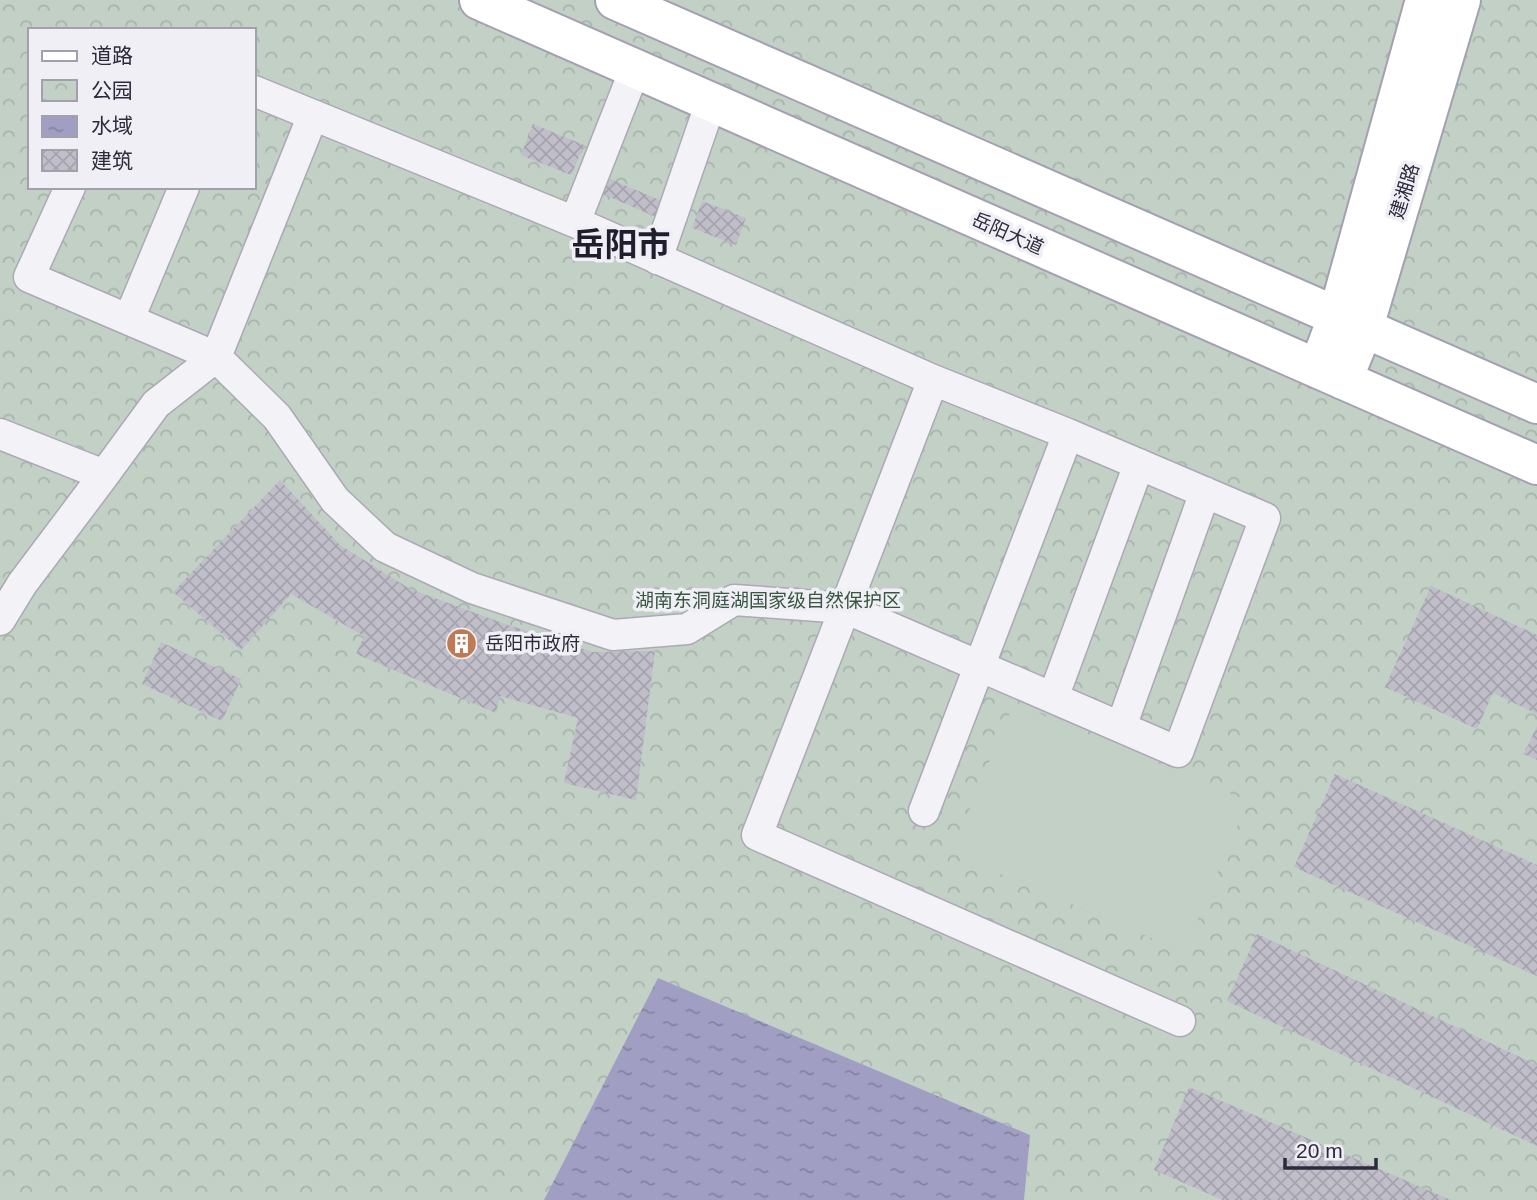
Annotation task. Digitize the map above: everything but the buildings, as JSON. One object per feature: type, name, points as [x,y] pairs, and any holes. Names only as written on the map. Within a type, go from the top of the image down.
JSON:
[{"type":"main road","name":"岳阳大道","points":[[479,0],[1537,465]]},
{"type":"main road","points":[[615,0],[1537,404]]},
{"type":"main road","name":"建湘路","points":[[1350,322],[1425,0]]},
{"type":"main road","name":"建湘路","points":[[1331,375],[1461,0]]},
{"type":"street","points":[[575,222],[635,69]]},
{"type":"street","points":[[69,189],[29,277],[216,357],[277,417],[335,500],[385,547],[472,588],[613,635],[687,629],[734,600],[845,608],[1178,752],[1265,518],[933,380],[575,222],[256,92]]},
{"type":"street","points":[[657,259],[711,102]]},
{"type":"street","points":[[0,620],[22,584],[156,404],[216,357],[313,115]]},
{"type":"street","points":[[129,319],[183,189]]},
{"type":"street","points":[[933,380],[757,835],[1180,1021]]},
{"type":"street","points":[[0,434],[104,475]]},
{"type":"street","points":[[924,811],[1068,434]]},
{"type":"street","points":[[1053,698],[1139,464]]},
{"type":"street","points":[[1121,727],[1205,492]]},
{"type":"green space","name":"湖南东洞庭湖国家级自然保护区","points":[[0,0],[1537,0],[1537,1200],[0,1200]]},
{"type":"green space","points":[[1014,703],[1248,801],[1184,952],[951,853]]},
{"type":"water","points":[[658,978],[1030,1135],[1024,1200],[544,1200]]},
{"type":"place","name":"岳阳市政府","points":[[462,643]]},
{"type":"district","name":"岳阳市","points":[[621,244]]}]
